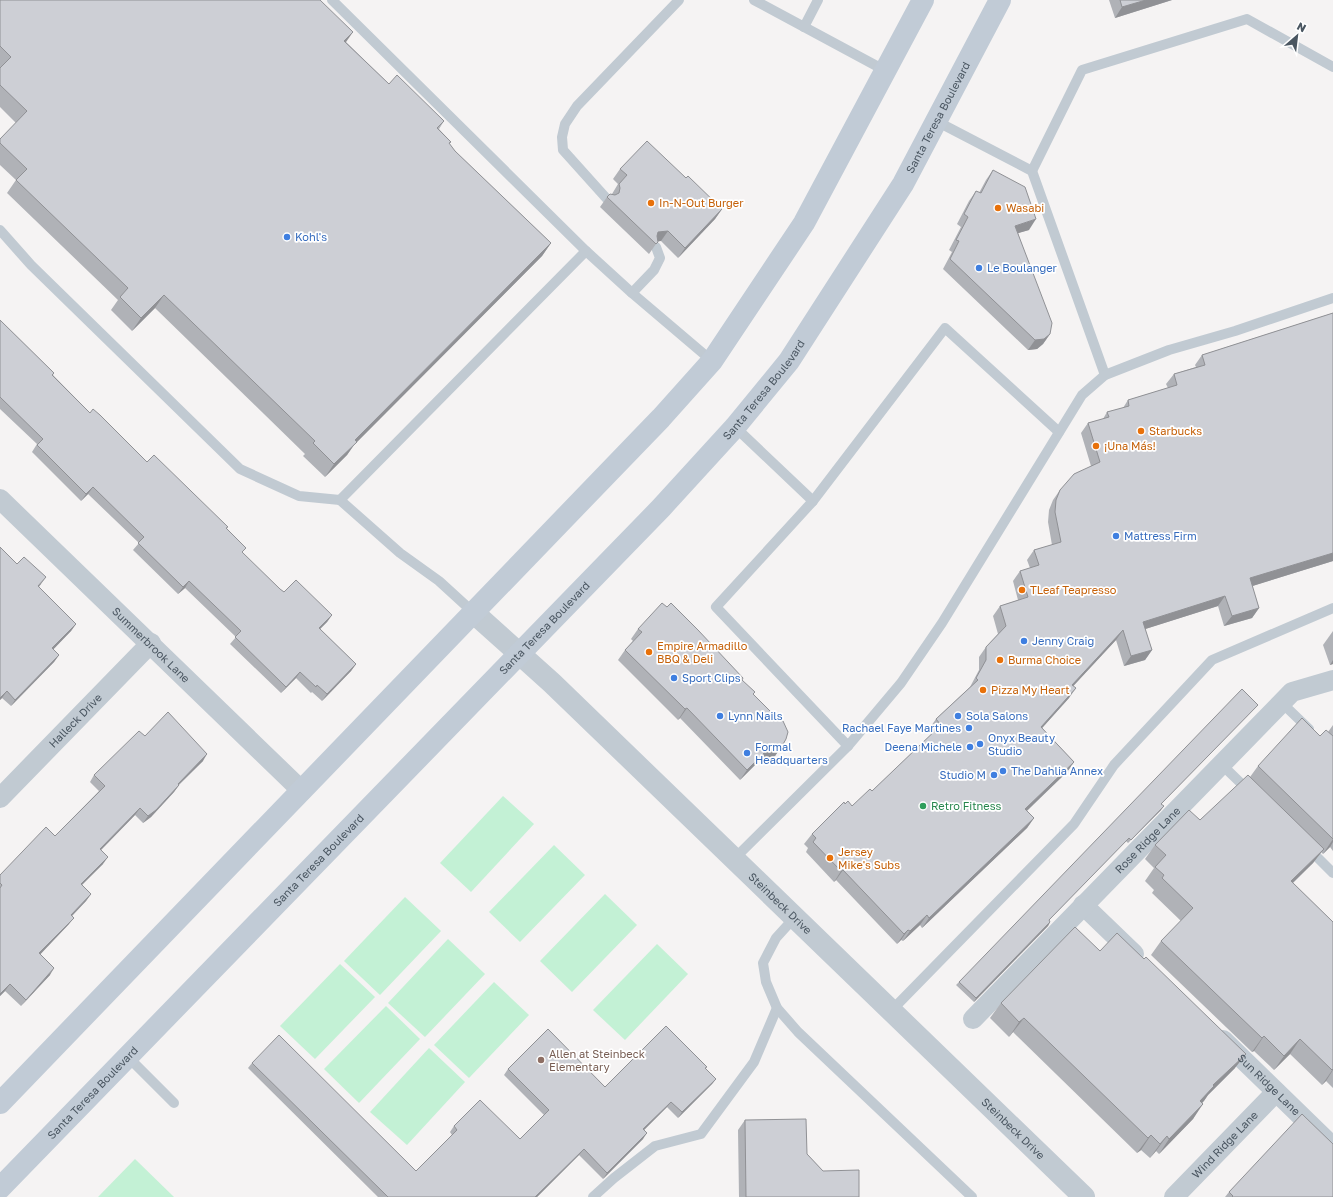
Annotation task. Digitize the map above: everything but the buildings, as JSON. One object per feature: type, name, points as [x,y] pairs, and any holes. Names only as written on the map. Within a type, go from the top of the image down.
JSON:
[{"type":"main road","points":[[0,1103],[474,613],[661,418],[712,362],[804,223],[923,0]]},
{"type":"main road","name":"Santa Teresa Boulevard","points":[[0,1188],[661,508],[735,427],[789,361],[874,232],[903,184],[999,4]]},
{"type":"street","name":"Summerbrook Lane","points":[[0,499],[151,643],[302,791]]},
{"type":"street","name":"Steinbeck Drive","points":[[474,613],[519,653],[795,917],[1084,1197]]},
{"type":"street","name":"Halleck Drive","points":[[0,798],[151,643]]},
{"type":"street","name":"Rose Ridge Lane","points":[[973,1019],[1292,692],[1333,680]]},
{"type":"street","points":[[1083,905],[1149,968]]},
{"type":"street","name":"Sun Ridge Lane","points":[[1210,1028],[1333,1147]]},
{"type":"street","name":"Wind Ridge Lane","points":[[1174,1197],[1276,1092]]},
{"type":"lane","points":[[332,0],[586,251],[712,362]]},
{"type":"lane","points":[[607,199],[563,150],[562,137],[565,124],[577,106],[679,0]]},
{"type":"lane","points":[[754,0],[886,71]]},
{"type":"lane","points":[[804,27],[818,0]]},
{"type":"lane","points":[[1032,171],[1082,70],[1247,19],[1333,67]]},
{"type":"lane","points":[[936,121],[1032,171],[1106,375]]},
{"type":"lane","points":[[0,230],[31,266],[240,469],[299,496],[340,500],[400,553],[439,581],[474,613]]},
{"type":"lane","points":[[632,293],[654,270],[660,258],[656,247]]},
{"type":"lane","points":[[340,500],[586,251]]},
{"type":"lane","points":[[734,859],[848,746],[901,683],[942,623],[1082,394],[1106,375],[1169,350],[1235,331],[1333,298]]},
{"type":"lane","points":[[848,746],[716,607],[813,501],[945,328],[1059,432]]},
{"type":"lane","points":[[735,427],[813,501]]},
{"type":"lane","points":[[891,1010],[1074,824],[1114,765],[1212,660],[1333,608]]},
{"type":"lane","points":[[1282,703],[1316,736]]},
{"type":"lane","points":[[1221,764],[1255,797]]},
{"type":"lane","points":[[1300,840],[1333,872]]},
{"type":"lane","points":[[795,917],[776,938],[763,963],[766,982],[777,1008],[798,1032],[972,1197]]},
{"type":"lane","points":[[593,1197],[614,1178],[655,1146],[701,1134],[754,1062],[777,1008]]},
{"type":"lane","points":[[127,1056],[174,1103]]},
{"type":"green space","points":[[503,796],[534,824],[471,892],[440,863]]},
{"type":"green space","points":[[554,845],[585,875],[520,942],[489,912]]},
{"type":"green space","points":[[605,894],[637,925],[572,992],[540,961]]},
{"type":"green space","points":[[405,897],[441,931],[380,995],[344,961]]},
{"type":"green space","points":[[448,939],[485,974],[425,1037],[388,1003]]},
{"type":"green space","points":[[657,944],[688,974],[625,1040],[593,1010]]},
{"type":"green space","points":[[340,964],[375,997],[315,1059],[280,1026]]},
{"type":"green space","points":[[494,982],[529,1015],[469,1078],[434,1045]]},
{"type":"green space","points":[[386,1006],[420,1039],[359,1103],[324,1069]]},
{"type":"green space","points":[[429,1048],[465,1082],[407,1145],[370,1112]]},
{"type":"green space","points":[[135,1159],[174,1197],[98,1197]]},
{"type":"place","name":"In-N-Out Burger","points":[[651,203]]},
{"type":"place","name":"Wasabi","points":[[998,208]]},
{"type":"place","name":"Kohl's","points":[[287,237]]},
{"type":"place","name":"Le Boulanger","points":[[979,268]]},
{"type":"place","name":"Starbucks","points":[[1141,431]]},
{"type":"place","name":"¡Una Más!","points":[[1096,446]]},
{"type":"place","name":"Mattress Firm","points":[[1116,536]]},
{"type":"place","name":"TLeaf Teapresso","points":[[1022,590]]},
{"type":"place","name":"Jenny Craig","points":[[1024,641]]},
{"type":"place","name":"Empire Armadillo BBQ & Deli","points":[[649,652]]},
{"type":"place","name":"Burma Choice","points":[[1000,660]]},
{"type":"place","name":"Sport Clips","points":[[674,678]]},
{"type":"place","name":"Pizza My Heart","points":[[983,690]]},
{"type":"place","name":"Lynn Nails","points":[[720,716]]},
{"type":"place","name":"Sola Salons","points":[[958,716]]},
{"type":"place","name":"Rachael Faye Martines","points":[[969,728]]},
{"type":"place","name":"Onyx Beauty Studio","points":[[980,744]]},
{"type":"place","name":"Deena Michele","points":[[970,747]]},
{"type":"place","name":"Formal Headquarters","points":[[747,753]]},
{"type":"place","name":"The Dahlia Annex","points":[[1003,771]]},
{"type":"place","name":"Studio M","points":[[994,775]]},
{"type":"place","name":"Retro Fitness","points":[[923,806]]},
{"type":"place","name":"Jersey Mike's Subs","points":[[830,858]]},
{"type":"place","name":"Allen at Steinbeck Elementary","points":[[541,1060]]}]
